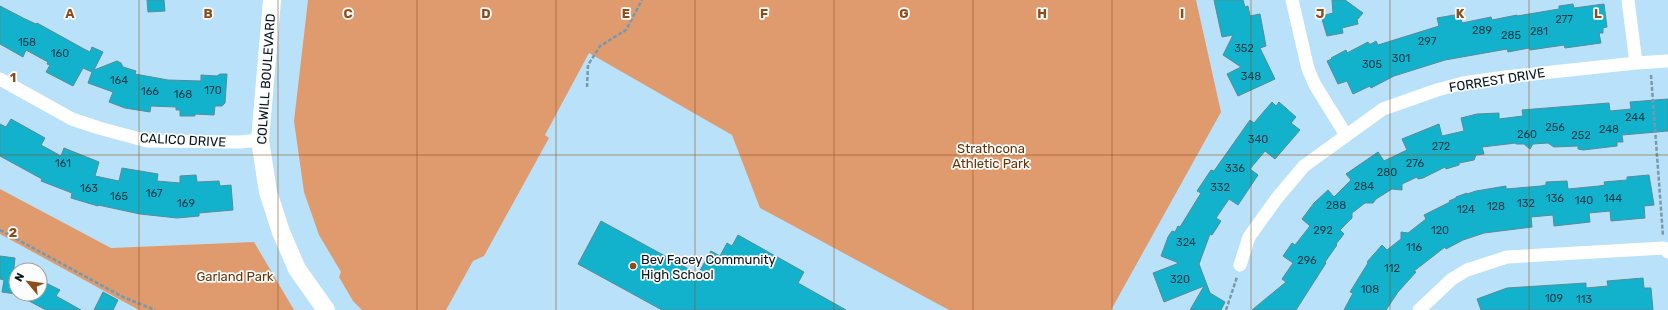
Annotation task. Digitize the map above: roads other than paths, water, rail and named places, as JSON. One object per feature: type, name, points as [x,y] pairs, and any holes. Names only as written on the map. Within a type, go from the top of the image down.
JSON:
[{"type":"street","name":"COLWILL BOULEVARD","points":[[272,0],[260,140],[268,192],[281,232],[297,269],[326,310]]},
{"type":"street","points":[[1292,0],[1301,46],[1308,69],[1315,85],[1346,135]]},
{"type":"street","points":[[1628,0],[1636,63]]},
{"type":"street","name":"FORREST DRIVE","points":[[1240,265],[1249,237],[1277,198],[1304,166],[1383,109],[1437,90],[1464,83],[1505,77],[1668,61]]},
{"type":"street","name":"CALICO DRIVE","points":[[0,79],[72,119],[147,141],[240,142],[260,140]]},
{"type":"street","points":[[1420,310],[1452,279],[1467,270],[1507,257],[1666,250]]},
{"type":"place","name":"Bev Facey Community High School","points":[[633,266]]},
{"type":"park label","name":"Strathcona Athletic Park","points":[[991,156]]},
{"type":"park label","name":"Garland Park","points":[[235,276]]}]
